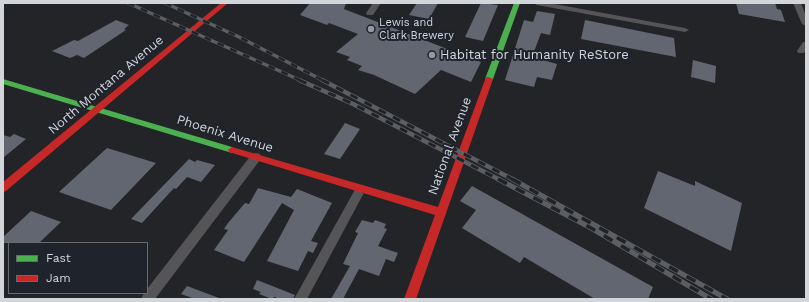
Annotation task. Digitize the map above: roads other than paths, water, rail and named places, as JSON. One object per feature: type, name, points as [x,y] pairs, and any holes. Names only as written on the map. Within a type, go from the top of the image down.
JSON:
[{"type":"street","name":"North Montana Avenue","points":[[3,188],[225,3]]},
{"type":"street","points":[[370,13],[377,3]]},
{"type":"street","name":"National Avenue","points":[[410,299],[440,212],[517,3]]},
{"type":"street","points":[[536,3],[685,30]]},
{"type":"street","points":[[797,3],[806,24]]},
{"type":"street","points":[[801,51],[806,44]]},
{"type":"street","name":"Phoenix Avenue","points":[[3,81],[440,212]]},
{"type":"street","points":[[147,299],[256,157]]},
{"type":"street","points":[[300,299],[361,189]]},
{"type":"railway","points":[[128,3],[302,81]]},
{"type":"railway","points":[[165,3],[239,37],[324,81]]},
{"type":"railway","points":[[299,80],[353,104],[500,180]]},
{"type":"railway","points":[[322,80],[514,180]]},
{"type":"railway","points":[[498,179],[591,228],[711,299]]},
{"type":"railway","points":[[512,179],[727,299]]},
{"type":"place","name":"Lewis and Clark Brewery","points":[[371,29]]},
{"type":"place","name":"Habitat for Humanity ReStore","points":[[432,55]]}]
